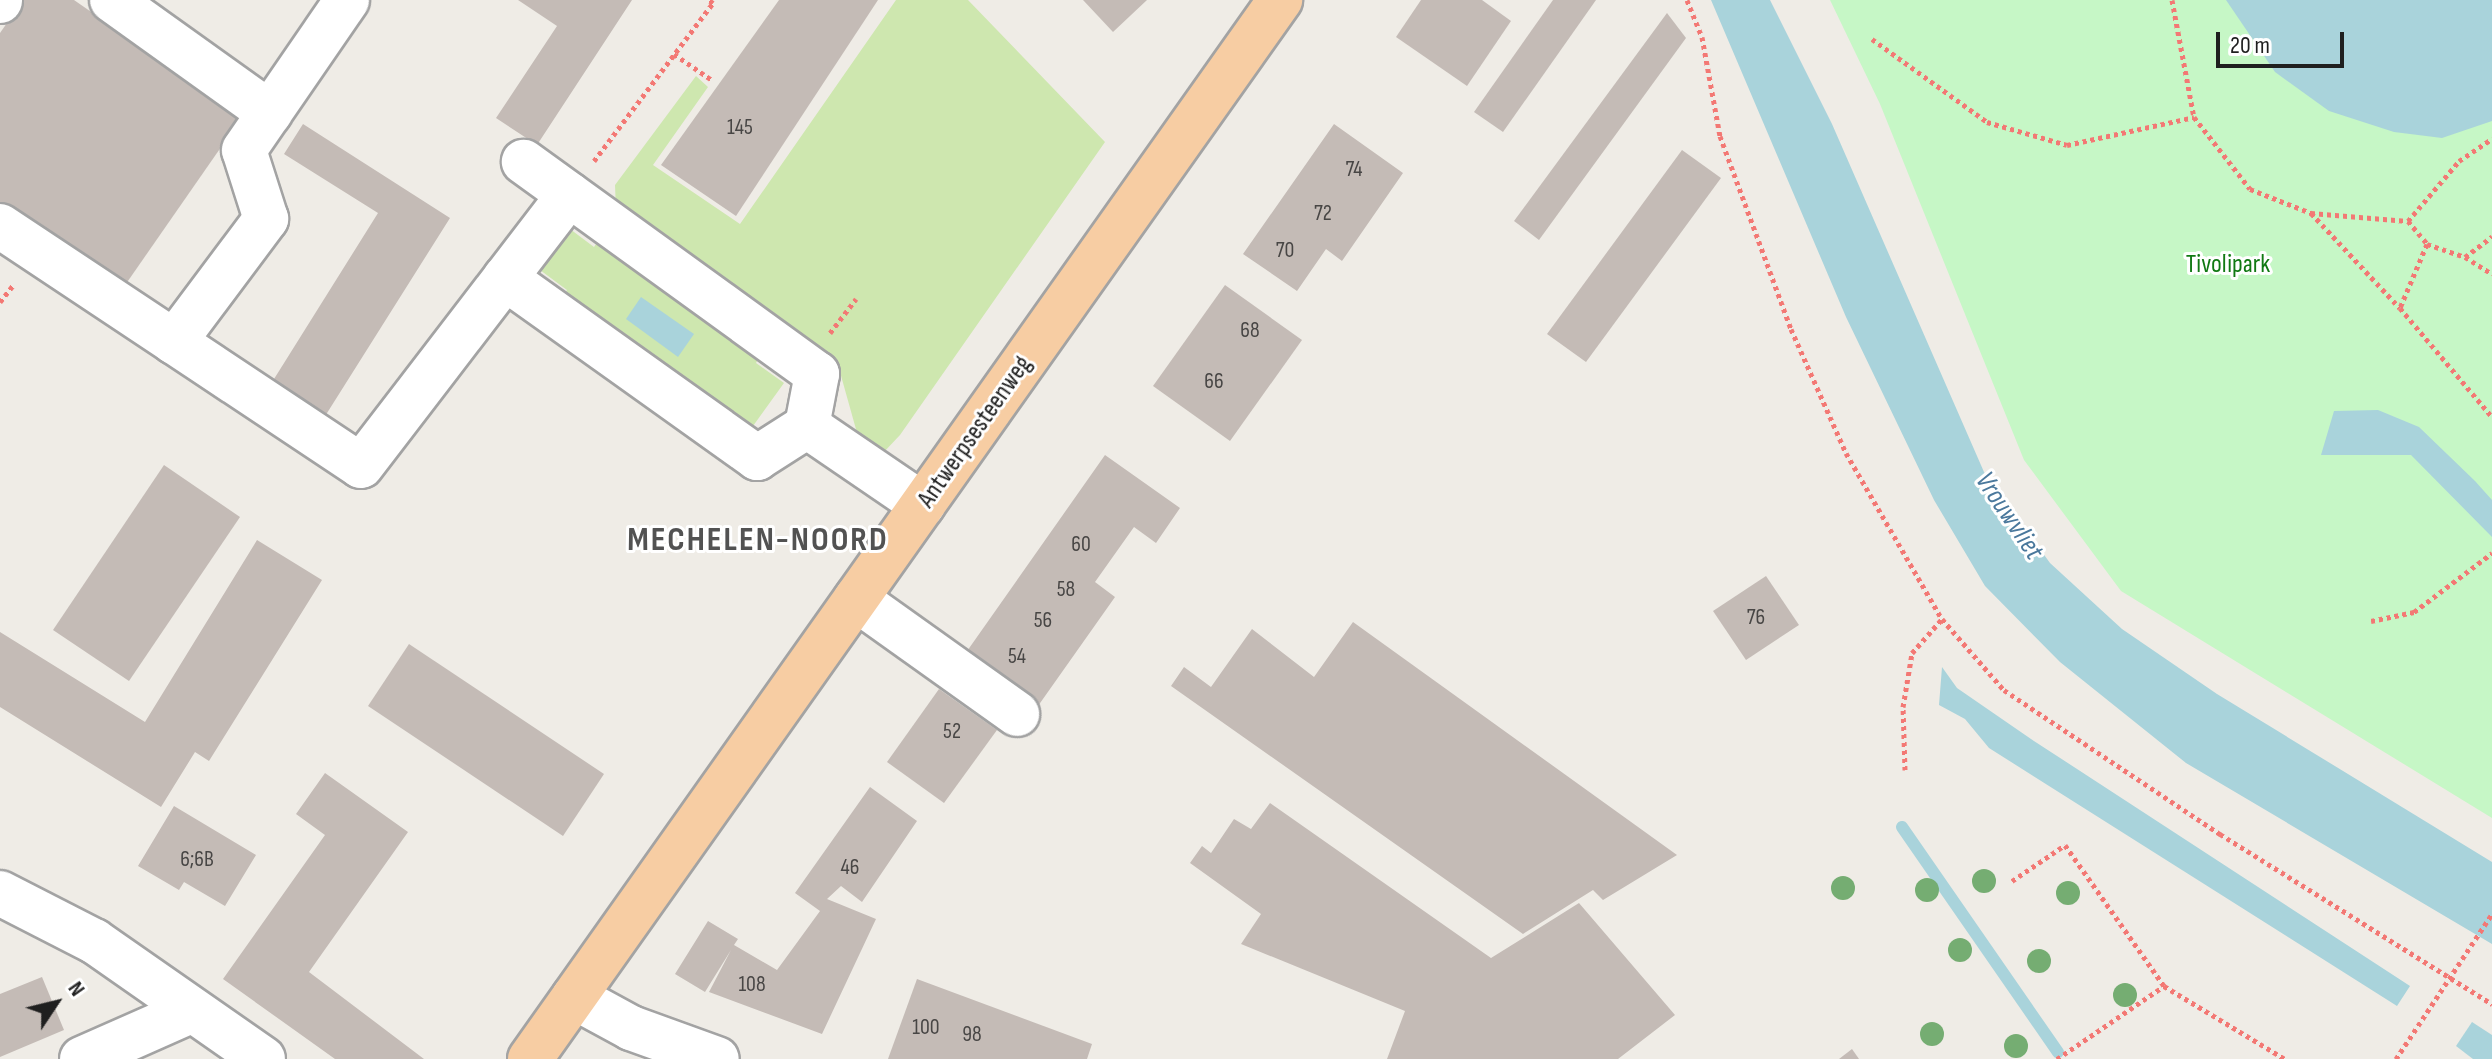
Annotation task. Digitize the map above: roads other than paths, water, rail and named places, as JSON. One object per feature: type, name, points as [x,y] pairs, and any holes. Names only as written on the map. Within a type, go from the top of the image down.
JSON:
[{"type":"main road","name":"Antwerpsesteenweg","points":[[530,1059],[1280,0]]},
{"type":"street","points":[[112,0],[270,113]]},
{"type":"street","points":[[174,342],[266,219],[244,150],[347,0]]},
{"type":"street","points":[[505,278],[757,458],[807,426],[817,374],[524,162]]},
{"type":"street","points":[[0,226],[361,466],[569,195]]},
{"type":"street","points":[[807,426],[923,505]]},
{"type":"street","points":[[856,599],[1017,714]]},
{"type":"street","points":[[0,893],[94,941],[263,1059]]},
{"type":"street","points":[[574,997],[631,1028],[717,1059]]},
{"type":"street","points":[[82,1059],[191,1011]]},
{"type":"water","name":"Vrouwvliet","points":[[1711,0],[1770,0],[1832,124],[1984,472],[2050,563],[2122,629],[2217,694],[2492,862],[2492,944],[2186,763],[2060,662],[1985,586],[1934,500],[1846,317]]},
{"type":"water","points":[[2226,0],[2492,0],[2492,121],[2442,138],[2394,132],[2329,111],[2275,72]]},
{"type":"water","points":[[641,297],[694,334],[678,357],[626,319]]},
{"type":"water","points":[[2378,410],[2419,427],[2475,481],[2492,500],[2492,537],[2411,455],[2321,455],[2334,411]]},
{"type":"water","points":[[1942,667],[1957,688],[2031,739],[2410,986],[2397,1006],[1989,748],[1965,719],[1939,705]]},
{"type":"water","points":[[2472,1022],[2492,1035],[2492,1059],[2473,1059],[2456,1046]]},
{"type":"waterway","points":[[1902,827],[2058,1052]]},
{"type":"district","name":"MECHELEN-NOORD","points":[[758,540]]},
{"type":"park label","name":"Tivolipark","points":[[2228,265]]}]
